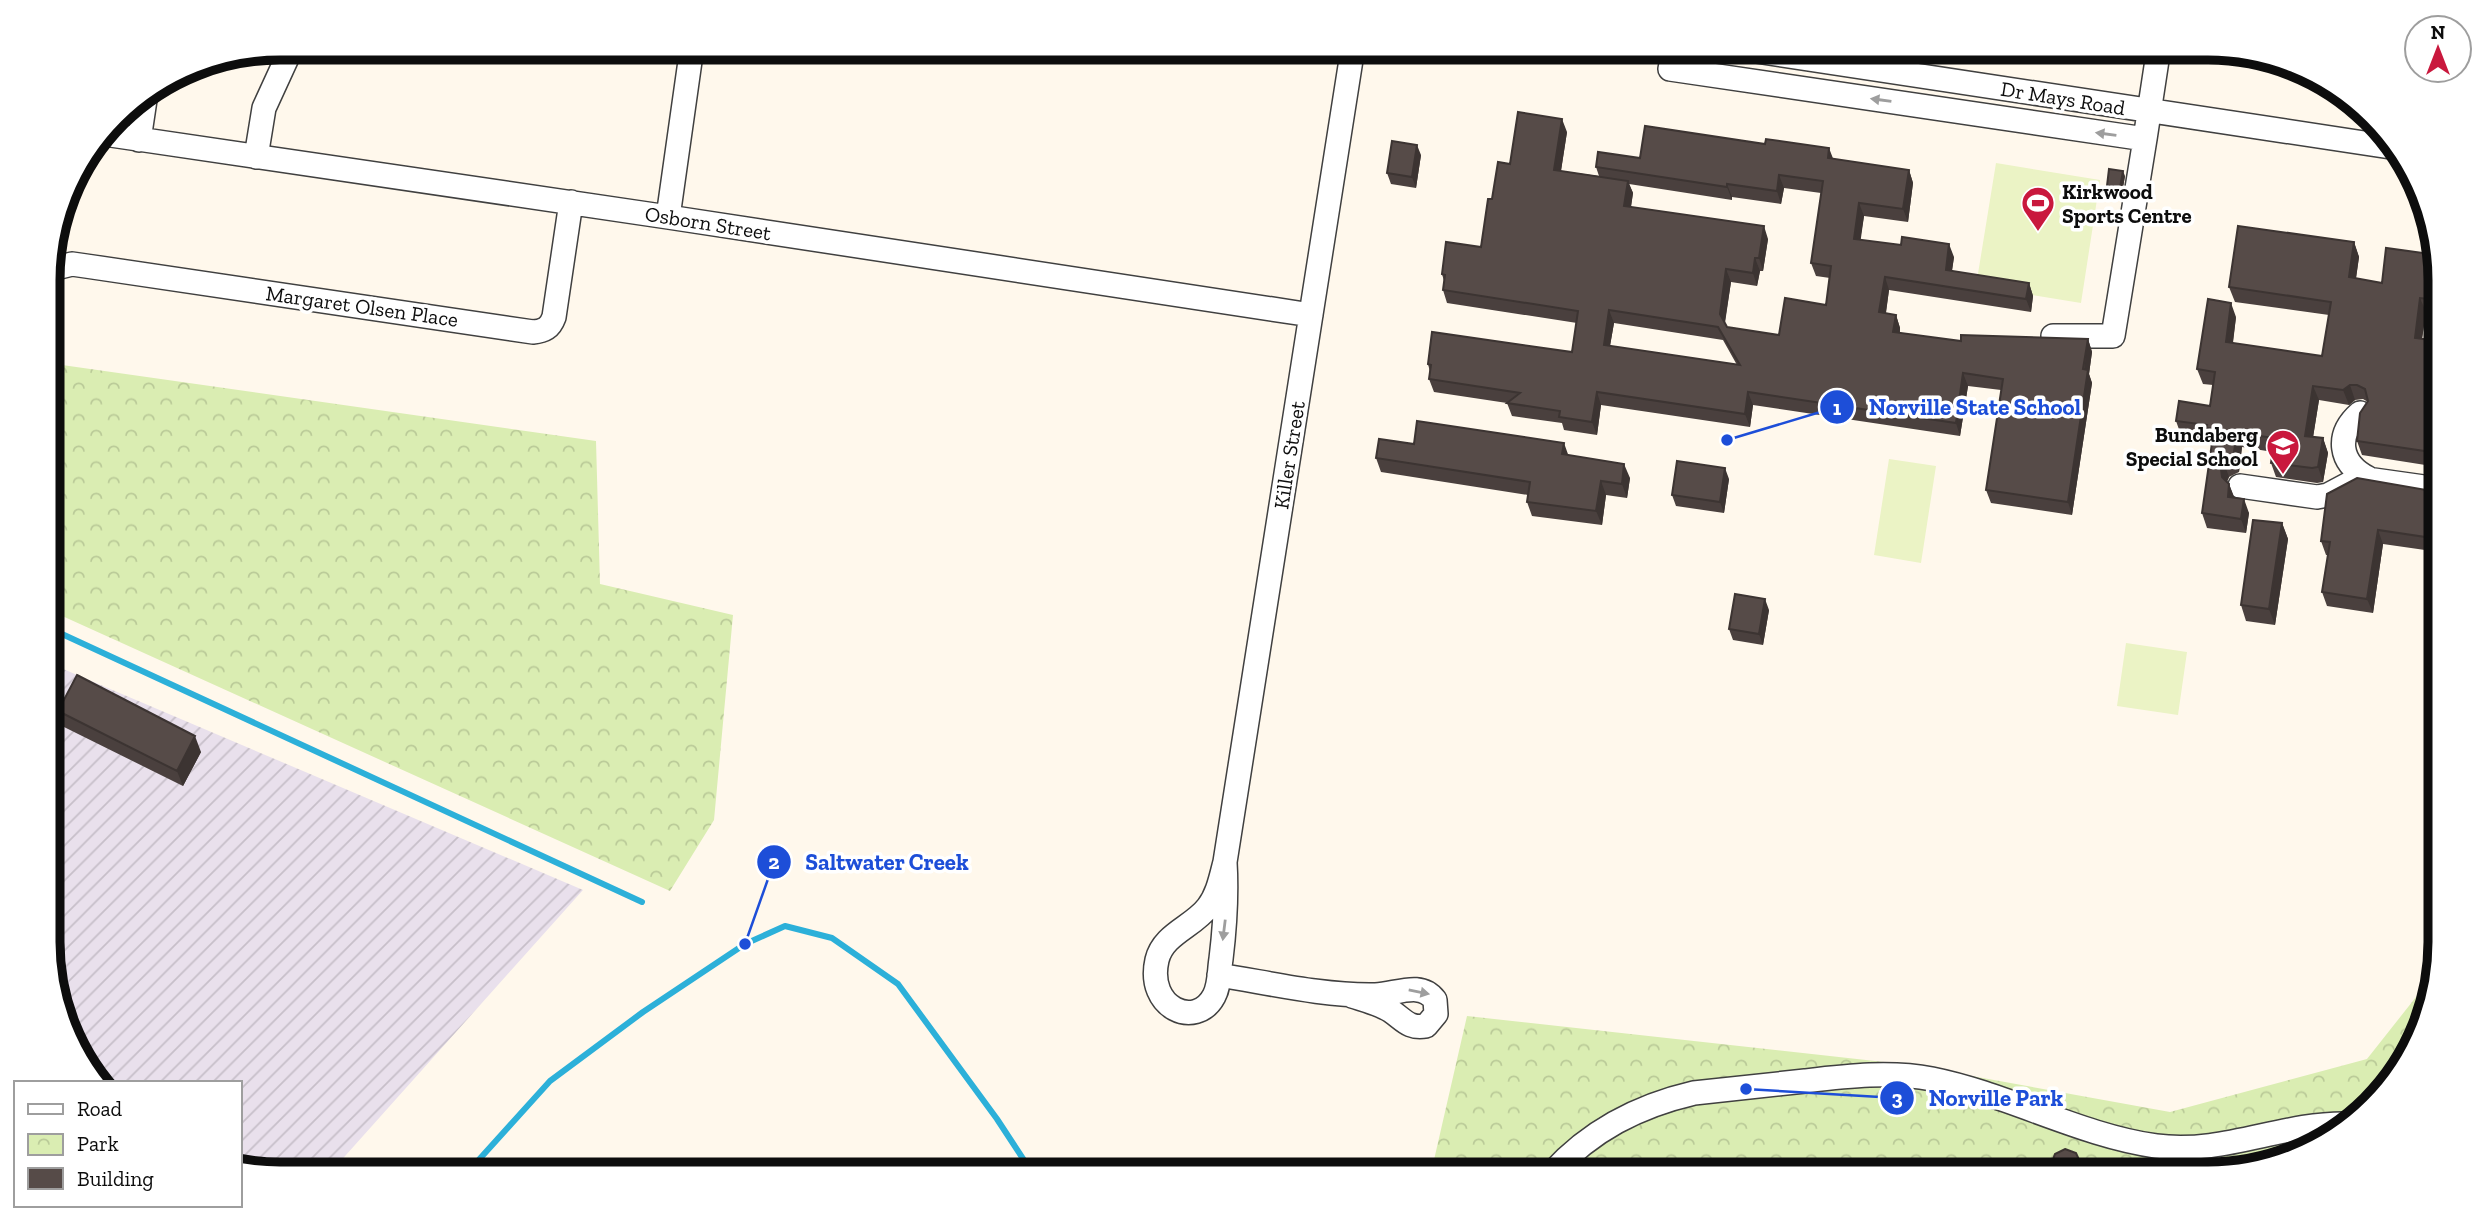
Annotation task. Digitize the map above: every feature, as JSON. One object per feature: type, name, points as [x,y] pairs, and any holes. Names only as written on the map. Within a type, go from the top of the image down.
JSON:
[{"type":"street","name":"Killer Street","points":[[1225,862],[1351,59]]},
{"type":"street","points":[[1672,59],[1670,69],[2145,139]]},
{"type":"street","name":"Dr Mays Road","points":[[1810,59],[2381,145]]},
{"type":"street","points":[[2053,336],[2113,336],[2157,59]]},
{"type":"street","points":[[256,157],[264,108],[286,60]]},
{"type":"street","points":[[668,217],[690,60]]},
{"type":"street","points":[[139,140],[144,107]]},
{"type":"street","name":"Osborn Street","points":[[114,136],[571,202],[1311,315]]},
{"type":"street","name":"Margaret Olsen Place","points":[[60,267],[72,264],[533,332],[547,328],[554,317],[571,202]]},
{"type":"street","points":[[2360,413],[2346,433],[2344,451],[2351,467],[2368,478]]},
{"type":"street","points":[[2240,486],[2323,497],[2354,481],[2368,478],[2428,487]]},
{"type":"street","points":[[1225,862],[1227,903],[1218,986],[1210,1001],[1195,1010],[1175,1009],[1161,999],[1155,980],[1159,953],[1170,938],[1208,908],[1217,892],[1225,862]]},
{"type":"street","points":[[1219,975],[1352,996]]},
{"type":"street","points":[[1564,1161],[1592,1135],[1667,1099],[1694,1093],[1875,1074],[1907,1075],[1953,1084],[2125,1140],[2157,1146],[2209,1147],[2328,1125]]},
{"type":"shaded area","points":[[59,667],[583,890],[340,1162],[280,1162],[242,1158],[242,1081],[110,1081],[82,1039],[71,1012],[61,970],[59,941]]},
{"type":"green space","name":"Kirkwood Sports Centre","points":[[1996,163],[2100,180],[2081,303],[1976,286]]},
{"type":"green space","points":[[60,365],[596,441],[600,584],[733,615],[714,820],[670,891],[59,615]]},
{"type":"green space","points":[[1889,459],[1936,466],[1921,563],[1874,555]]},
{"type":"green space","points":[[2126,643],[2187,652],[2178,715],[2117,706]]},
{"type":"green space","points":[[2422,990],[2405,1039],[2373,1086],[2352,1107],[2305,1139],[2250,1157],[2222,1161],[1434,1161],[1467,1016],[1911,1065],[2170,1112],[2367,1059]]},
{"type":"building","points":[[1518,112],[1562,119],[1554,170],[1628,181],[1624,206],[1764,226],[1759,258],[1755,258],[1753,273],[1726,269],[1720,314],[1727,327],[1779,335],[1785,298],[1826,305],[1831,266],[1811,263],[1823,181],[1779,175],[1777,191],[1727,184],[1727,187],[1596,167],[1598,152],[1640,158],[1645,126],[1765,144],[1766,139],[1829,148],[1828,158],[1909,170],[1903,209],[1859,203],[1854,239],[1901,245],[1902,237],[1949,244],[1946,270],[2029,283],[2026,299],[1885,277],[1879,312],[1896,315],[1893,332],[1961,341],[1961,335],[2088,339],[2083,369],[2088,370],[2068,502],[1986,490],[2003,379],[1963,373],[1956,423],[1748,392],[1745,414],[1597,392],[1592,422],[1559,417],[1560,411],[1507,403],[1520,393],[1429,379],[1432,332],[1572,352],[1578,311],[1443,290],[1446,242],[1481,247],[1488,199],[1492,199],[1498,162],[1510,164]],"holes":[[[1609,310],[1718,327],[1740,365],[1604,345]]]},
{"type":"building","points":[[1392,141],[1417,145],[1412,177],[1387,173]]},
{"type":"building","points":[[2109,169],[2123,171],[2120,188],[2107,186]]},
{"type":"building","points":[[2238,226],[2354,242],[2349,277],[2382,283],[2386,248],[2426,253],[2428,299],[2420,298],[2415,338],[2428,340],[2428,452],[2357,441],[2360,413],[2368,401],[2365,389],[2357,385],[2350,385],[2343,390],[2313,386],[2305,436],[2323,438],[2318,467],[2271,463],[2275,438],[2237,433],[2233,458],[2224,463],[2221,469],[2222,477],[2229,484],[2228,497],[2244,499],[2241,519],[2202,513],[2214,429],[2206,428],[2207,425],[2176,421],[2179,401],[2210,406],[2215,372],[2197,369],[2208,299],[2231,303],[2226,342],[2322,356],[2331,302],[2229,287]]},
{"type":"building","points":[[1417,421],[1564,443],[1562,454],[1624,464],[1622,484],[1601,481],[1596,511],[1527,502],[1530,482],[1376,458],[1379,439],[1414,444]]},
{"type":"building","points":[[1677,461],[1725,468],[1720,502],[1672,495]]},
{"type":"building","points":[[2357,478],[2428,490],[2428,537],[2378,530],[2367,599],[2322,592],[2330,542],[2321,541],[2327,494]]},
{"type":"building","points":[[2253,520],[2282,523],[2269,609],[2241,605]]},
{"type":"building","points":[[1735,594],[1765,599],[1759,634],[1729,629]]},
{"type":"building","points":[[77,675],[195,736],[177,771],[59,712]]},
{"type":"building","points":[[2065,1149],[2076,1153],[2080,1161],[2052,1161],[2055,1154]]},
{"type":"waterway","points":[[59,633],[642,902]]},
{"type":"waterway","points":[[477,1162],[550,1081],[643,1012],[745,944],[785,926],[832,938],[898,984],[1025,1162]]},
{"type":"place","name":"Kirkwood Sports Centre","points":[[2038,233]]},
{"type":"place","name":"Norville State School","points":[[1727,440]]},
{"type":"place","name":"Bundaberg Special School","points":[[2283,476]]},
{"type":"place","name":"Saltwater Creek","points":[[745,944]]},
{"type":"place","name":"Norville Park","points":[[1746,1089]]}]
